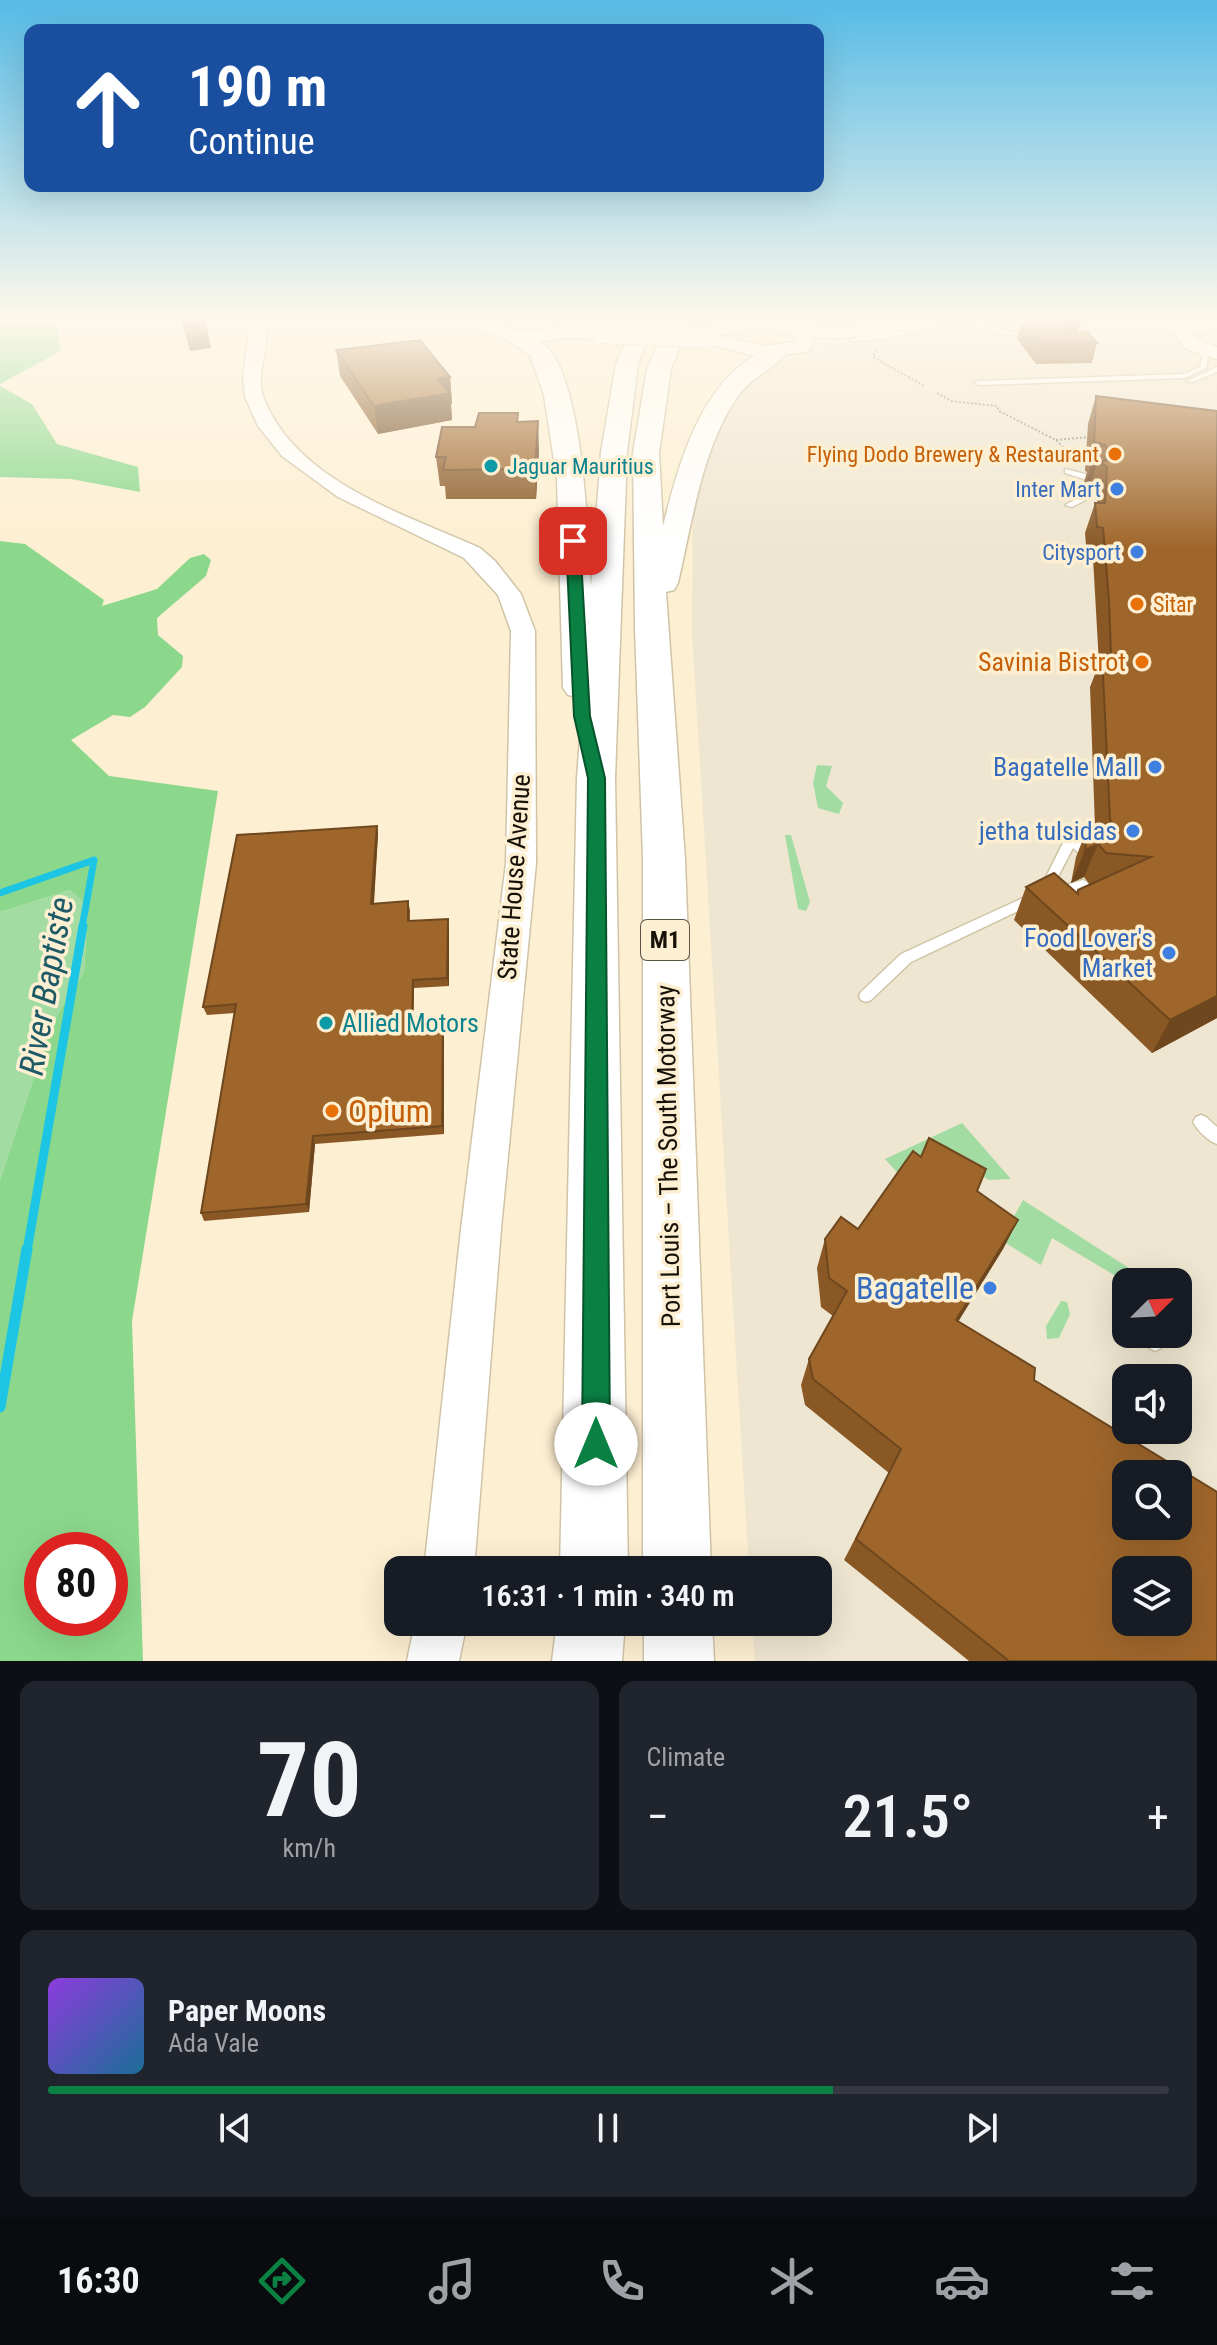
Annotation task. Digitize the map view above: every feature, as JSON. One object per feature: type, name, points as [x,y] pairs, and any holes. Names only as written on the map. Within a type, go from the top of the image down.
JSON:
[{"type":"highway","points":[[555,394],[571,480],[582,716],[596,778]]},
{"type":"highway","points":[[594,1556],[596,778],[614,452],[623,394]]},
{"type":"highway","name":"Port Louis – The South Motorway","points":[[655,394],[646,453],[651,628],[664,859],[677,1556]]},
{"type":"highway","points":[[651,628],[693,464],[727,394]]},
{"type":"highway","points":[[587,1661],[590,1636]]},
{"type":"highway","points":[[678,1636],[679,1661]]},
{"type":"street","name":"State House Avenue","points":[[255,394],[263,420],[277,438],[329,484],[472,553],[487,566],[509,594],[523,631],[521,863],[479,1245],[450,1556]]},
{"type":"street","points":[[433,1661],[438,1636]]},
{"type":"lane","points":[[1068,471],[1093,486],[1069,505]]},
{"type":"lane","points":[[1043,893],[1071,839],[1090,858]]},
{"type":"lane","points":[[866,996],[906,958],[1043,893],[1074,890],[1083,885]]},
{"type":"lane","points":[[1201,1122],[1217,1137]]},
{"type":"path","points":[[938,394],[951,401],[997,406],[999,411],[1056,440],[1073,454],[1093,486]]},
{"type":"path","points":[[1056,440],[1094,438]]},
{"type":"shaded area","name":"Bagatelle","points":[[739,394],[1217,394],[1217,1661],[755,1661],[753,1636],[832,1636],[832,1556],[748,1556],[692,633],[693,485],[728,403]]},
{"type":"green space","points":[[0,394],[13,394],[32,404],[57,444],[138,467],[140,492],[71,479],[0,477]]},
{"type":"green space","points":[[0,541],[25,544],[104,600],[102,606],[157,589],[190,558],[204,554],[211,560],[206,576],[157,618],[158,635],[183,656],[182,667],[145,707],[130,717],[113,715],[71,740],[109,776],[218,791],[132,1321],[143,1661],[0,1661],[0,1180],[51,1025],[84,972],[88,905],[70,890],[0,912]]},
{"type":"green space","points":[[817,765],[832,766],[826,786],[843,803],[839,814],[818,808],[813,783]]},
{"type":"green space","points":[[785,835],[791,835],[810,902],[806,911],[798,909]]},
{"type":"green space","points":[[70,890],[88,904],[84,972],[51,1025],[0,1180],[0,912]]},
{"type":"green space","points":[[962,1123],[1011,1179],[989,1180],[945,1155],[905,1181],[885,1159]]},
{"type":"green space","points":[[1023,1200],[1129,1268],[1112,1268],[1112,1274],[1052,1238],[1041,1265],[1001,1240]]},
{"type":"green space","points":[[1061,1301],[1067,1302],[1070,1314],[1059,1338],[1047,1339],[1046,1326]]},
{"type":"building","points":[[366,394],[447,394],[374,406]]},
{"type":"building","name":"Bagatelle Mall","points":[[1096,396],[1217,411],[1217,996],[1170,1020],[1026,887],[1054,873],[1078,894],[1078,890],[1151,857],[1106,853],[1098,844],[1085,850],[1089,824],[1100,831],[1108,831],[1113,826],[1110,819],[1102,654],[1111,655],[1109,601],[1103,528],[1097,527],[1095,503],[1105,503],[1107,467],[1098,461],[1092,463],[1093,453],[1101,462],[1112,458],[1105,445],[1094,442]]},
{"type":"building","points":[[479,413],[518,413],[517,422],[538,421],[535,469],[443,470],[446,457],[436,457],[442,427],[475,427]]},
{"type":"building","name":"Allied Motors","points":[[377,826],[371,904],[408,901],[408,921],[448,919],[447,978],[413,980],[412,1025],[443,1023],[442,1126],[313,1136],[306,1204],[201,1213],[236,1004],[203,1007],[237,835]]},
{"type":"building","points":[[929,1138],[986,1169],[977,1191],[1018,1220],[956,1320],[1035,1368],[1034,1380],[1112,1428],[1112,1444],[1139,1444],[1165,1460],[1112,1460],[1112,1540],[1192,1540],[1192,1477],[1217,1492],[1217,1661],[1009,1661],[856,1539],[901,1449],[813,1379],[809,1359],[847,1291],[829,1278],[825,1239],[841,1217],[858,1229],[913,1151],[921,1157]]},
{"type":"waterway","name":"River Baptiste","points":[[0,893],[94,860],[82,928]]},
{"type":"waterway","name":"River Baptiste","points":[[27,1251],[83,926]]},
{"type":"waterway","name":"River Baptiste","points":[[0,1407],[27,1249]]},
{"type":"place","name":"Flying Dodo Brewery & Restaurant","points":[[1115,454]]},
{"type":"place","name":"Jaguar Mauritius","points":[[491,466]]},
{"type":"place","name":"Inter Mart","points":[[1117,489]]},
{"type":"place","name":"Citysport","points":[[1137,552]]},
{"type":"place","name":"Sitar","points":[[1137,604]]},
{"type":"place","name":"Savinia Bistrot","points":[[1142,662]]},
{"type":"place","name":"Bagatelle Mall","points":[[1155,767]]},
{"type":"place","name":"jetha tulsidas","points":[[1133,831]]},
{"type":"place","name":"Food Lover's Market","points":[[1169,953]]},
{"type":"place","name":"Allied Motors","points":[[326,1023]]},
{"type":"place","name":"Opium","points":[[332,1111]]},
{"type":"place","name":"Bagatelle","points":[[990,1288]]},
{"type":"route","points":[[573,541],[582,716],[596,778],[596,1444]]}]
